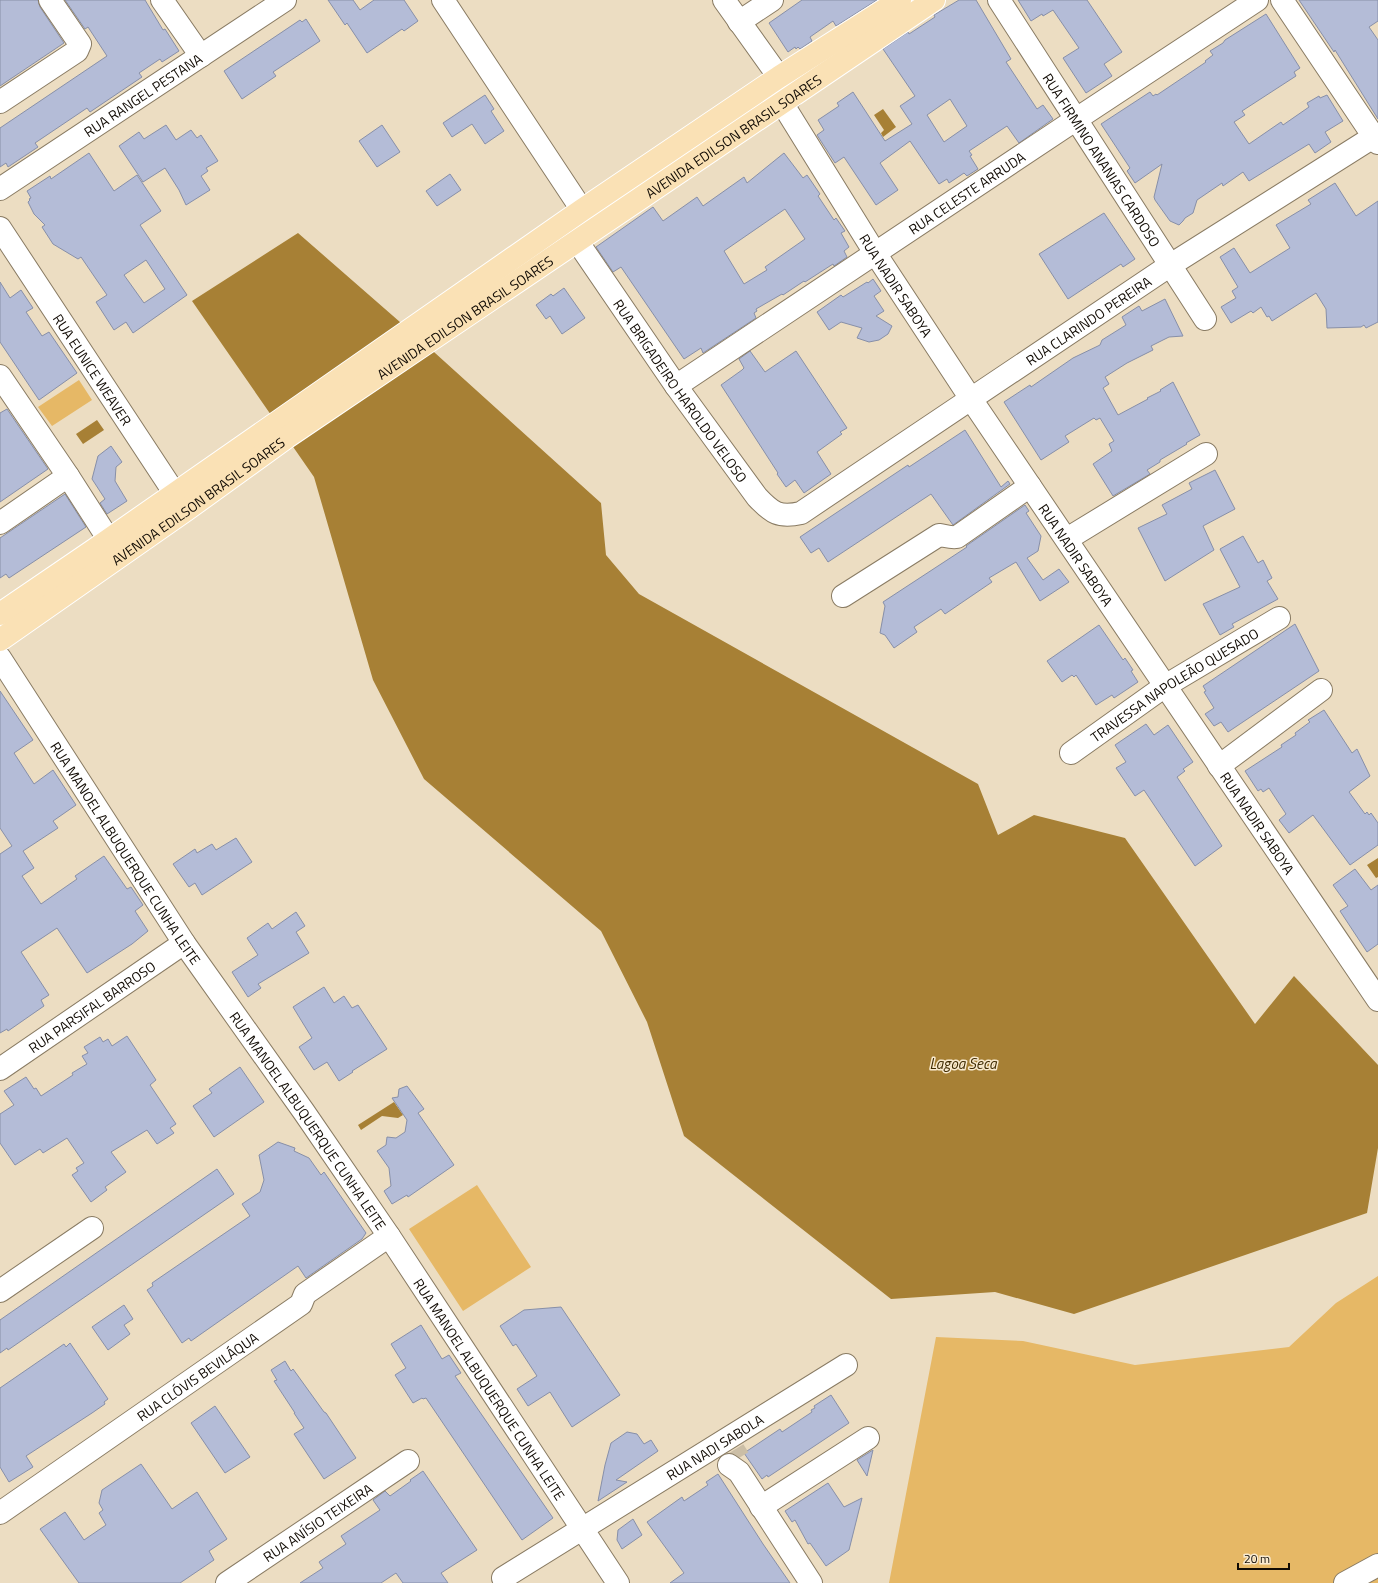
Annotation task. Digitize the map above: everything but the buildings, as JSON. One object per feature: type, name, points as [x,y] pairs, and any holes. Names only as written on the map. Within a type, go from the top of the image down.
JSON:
[{"type":"main road","name":"AVENIDA EDILSON BRASIL SOARES","points":[[417,336],[450,303],[582,210],[779,77],[900,0]]},
{"type":"main road","name":"AVENIDA EDILSON BRASIL SOARES","points":[[0,614],[103,552],[180,502],[417,336],[577,241],[934,0]]},
{"type":"main road","name":"AVENIDA EDILSON BRASIL SOARES","points":[[0,640],[103,552]]},
{"type":"street","points":[[0,102],[77,51],[79,47],[80,44],[50,0]]},
{"type":"street","points":[[162,0],[200,56]]},
{"type":"street","name":"RUA RANGEL PESTANA","points":[[0,189],[285,0]]},
{"type":"street","points":[[443,0],[582,210]]},
{"type":"street","name":"RUA NADIR SABOYA","points":[[724,0],[779,77],[787,100],[875,253],[971,399],[1378,1000]]},
{"type":"street","points":[[739,22],[772,0]]},
{"type":"street","name":"RUA FIRMINO ANANIAS CARDOSO","points":[[998,0],[1205,319]]},
{"type":"street","name":"RUA CELESTE ARRUDA","points":[[676,386],[1258,0]]},
{"type":"street","points":[[1282,0],[1377,138]]},
{"type":"street","name":"RUA CLARINDO PEREIRA","points":[[801,513],[1170,266],[1377,138]]},
{"type":"street","name":"RUA EUNICE WEAVER","points":[[0,228],[180,502]]},
{"type":"street","name":"RUA BRIGADEIRO HAROLDO VELOSO","points":[[577,241],[676,386],[757,497],[767,508],[779,515],[801,513]]},
{"type":"street","points":[[3,387],[68,476],[103,552]]},
{"type":"street","points":[[1067,539],[1206,454]]},
{"type":"street","points":[[0,523],[68,476]]},
{"type":"street","points":[[843,596],[939,535],[950,538],[957,537],[1030,486]]},
{"type":"street","name":"TRAVESSA NAPOLEÃO QUESADO","points":[[1070,753],[1165,686],[1279,618]]},
{"type":"street","name":"RUA MANOEL ALBUQUERQUE CUNHA LEITE","points":[[0,658],[184,944],[304,1112],[389,1236],[618,1583]]},
{"type":"street","points":[[1219,766],[1321,690]]},
{"type":"street","name":"RUA PARSIFAL BARROSO","points":[[0,1069],[184,944]]},
{"type":"street","points":[[0,1291],[92,1228]]},
{"type":"street","name":"RUA CLÓVIS BEVILÁQUA","points":[[0,1513],[301,1304],[305,1294],[389,1236]]},
{"type":"street","name":"RUA NADI SABOLA","points":[[503,1578],[582,1528],[730,1455],[846,1365]]},
{"type":"street","points":[[761,1507],[868,1438]]},
{"type":"street","points":[[730,1455],[761,1507],[811,1583]]},
{"type":"street","name":"RUA ANÍSIO TEIXEIRA","points":[[227,1583],[408,1461]]},
{"type":"street","points":[[1345,1583],[1378,1565]]},
{"type":"shaded area","points":[[79,380],[92,400],[52,426],[38,407]]},
{"type":"shaded area","points":[[477,1185],[531,1267],[463,1311],[409,1229]]},
{"type":"shaded area","points":[[1378,1276],[1378,1583],[889,1583],[936,1337],[1023,1341],[1135,1365],[1289,1347],[1336,1303]]},
{"type":"water","points":[[883,109],[896,127],[883,137],[881,133],[884,130],[874,115]]},
{"type":"water","name":"Lagoa Seca","points":[[298,233],[424,343],[601,503],[606,555],[639,594],[978,784],[998,835],[1034,815],[1125,838],[1255,1024],[1294,976],[1378,1065],[1378,1148],[1367,1213],[1074,1314],[995,1292],[891,1299],[684,1136],[647,1022],[601,931],[424,779],[373,680],[314,477],[192,301]]},
{"type":"water","points":[[97,420],[104,430],[83,444],[76,434]]},
{"type":"water","points":[[1378,858],[1378,877],[1376,878],[1367,865]]},
{"type":"water","points":[[394,1102],[403,1115],[398,1118],[382,1116],[361,1130],[358,1125]]},
{"type":"tunnel","points":[[734,1450],[739,1458]]}]
